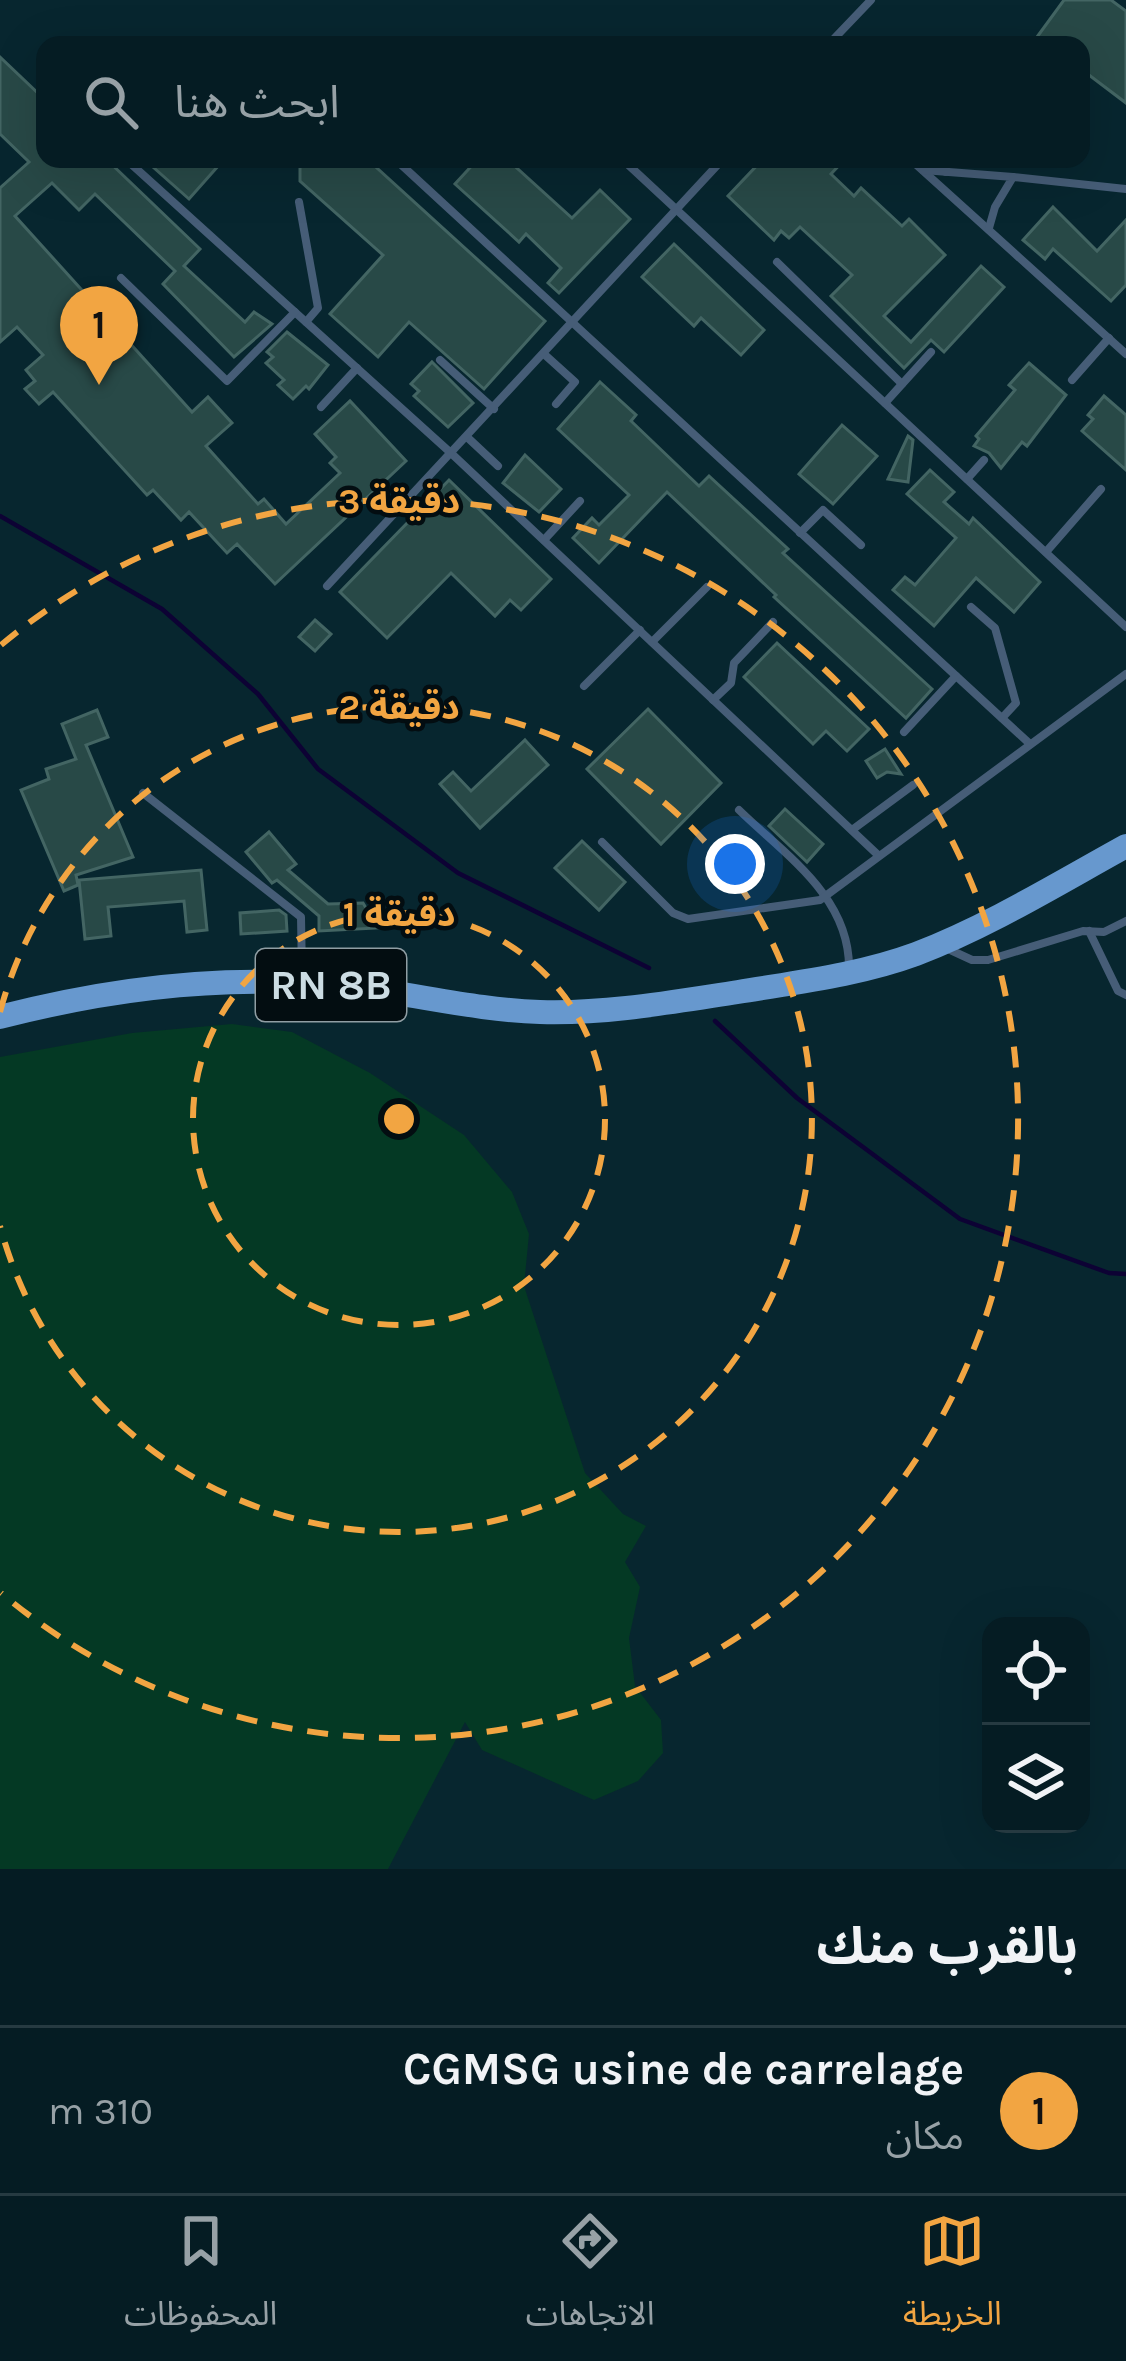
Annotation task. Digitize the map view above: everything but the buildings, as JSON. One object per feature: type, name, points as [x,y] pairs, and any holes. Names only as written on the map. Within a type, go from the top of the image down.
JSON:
[{"type":"main road","name":"RN 8B","points":[[0,1017],[202,981],[401,992],[535,1012],[585,1013],[664,1004],[849,974],[940,944],[1126,847]]},
{"type":"lane","points":[[837,36],[871,0]]},
{"type":"lane","points":[[136,168],[452,454],[878,855]]},
{"type":"lane","points":[[405,168],[1030,744]]},
{"type":"lane","points":[[632,168],[1126,627]]},
{"type":"lane","points":[[327,586],[715,168]]},
{"type":"lane","points":[[921,168],[1126,354]]},
{"type":"lane","points":[[923,170],[1126,189]]},
{"type":"lane","points":[[989,230],[995,206],[1012,177]]},
{"type":"lane","points":[[298,202],[319,308],[306,322]]},
{"type":"lane","points":[[777,262],[902,384]]},
{"type":"lane","points":[[122,278],[227,381],[295,311]]},
{"type":"lane","points":[[1072,380],[1109,338]]},
{"type":"lane","points":[[884,403],[931,352]]},
{"type":"lane","points":[[544,355],[575,382],[556,404]]},
{"type":"lane","points":[[440,360],[494,409]]},
{"type":"lane","points":[[321,407],[357,368]]},
{"type":"lane","points":[[467,437],[498,466]]},
{"type":"lane","points":[[968,479],[984,460]]},
{"type":"lane","points":[[1046,552],[1101,489]]},
{"type":"lane","points":[[544,541],[580,501]]},
{"type":"lane","points":[[800,533],[823,510],[861,545]]},
{"type":"lane","points":[[652,642],[706,586]]},
{"type":"lane","points":[[971,608],[995,628],[1016,703],[1002,718]]},
{"type":"lane","points":[[713,700],[731,683],[734,663],[773,622]]},
{"type":"lane","points":[[584,686],[640,630]]},
{"type":"lane","points":[[602,842],[673,914],[688,920],[827,896],[1126,674]]},
{"type":"lane","points":[[904,732],[956,676]]},
{"type":"lane","points":[[852,830],[913,784]]},
{"type":"lane","points":[[143,793],[301,916],[302,983]]},
{"type":"lane","points":[[739,810],[827,896],[844,923],[849,974]]},
{"type":"lane","points":[[940,944],[971,960],[988,960],[1089,931],[1104,932],[1126,921]]},
{"type":"lane","points":[[1089,931],[1118,991],[1126,994]]},
{"type":"green space","points":[[232,1024],[292,1032],[370,1073],[464,1135],[512,1192],[529,1234],[524,1286],[585,1473],[623,1514],[646,1526],[625,1562],[640,1587],[629,1638],[635,1686],[661,1720],[663,1753],[638,1781],[594,1800],[482,1750],[465,1722],[388,1869],[0,1869],[0,1057],[132,1033]]},
{"type":"waterway","points":[[0,516],[162,609],[258,694],[318,769],[458,873],[649,968]]},
{"type":"waterway","points":[[715,1021],[797,1098],[960,1219],[1109,1273],[1126,1274]]},
{"type":"place","name":"CGMSG usine de carrelage","points":[[99,385]]}]
